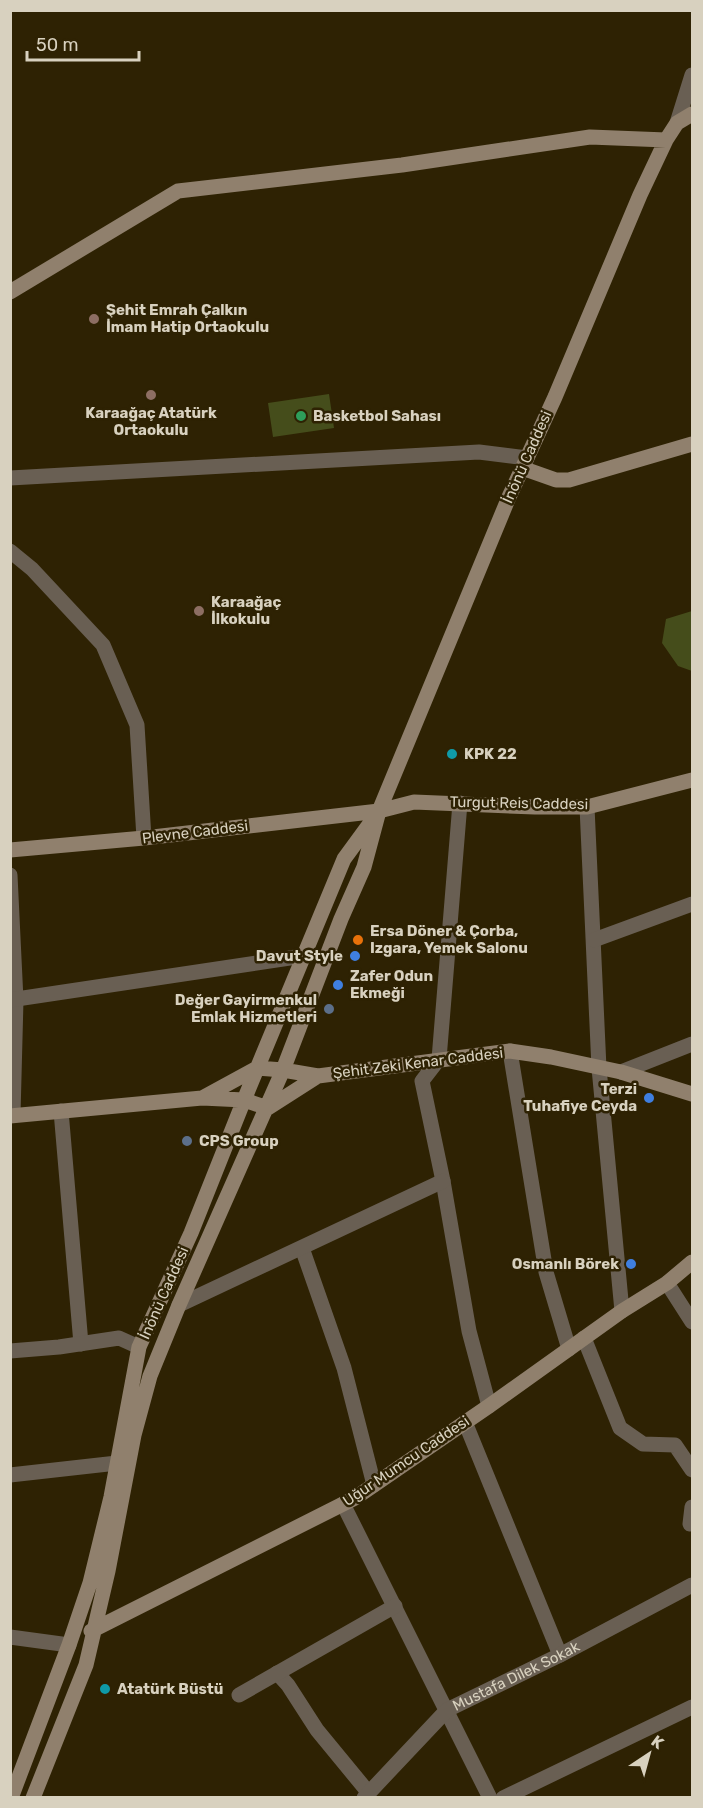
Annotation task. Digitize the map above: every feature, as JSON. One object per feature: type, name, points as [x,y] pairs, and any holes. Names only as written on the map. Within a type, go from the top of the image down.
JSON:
[{"type":"street","points":[[677,123],[693,75]]},
{"type":"street","name":"İnönü Caddesi","points":[[33,1797],[86,1665],[108,1571],[134,1435],[150,1376],[179,1305],[268,1107],[341,919],[364,867],[379,811],[640,195],[666,140],[677,123],[693,114]]},
{"type":"street","points":[[10,292],[178,191],[402,165],[590,137],[666,140]]},
{"type":"street","points":[[10,478],[479,452],[525,463],[556,480],[568,480],[693,444]]},
{"type":"street","points":[[10,551],[32,569],[102,645],[137,725],[144,838]]},
{"type":"street","name":"Turgut Reis Caddesi","points":[[379,811],[414,802],[587,807],[693,780]]},
{"type":"street","points":[[460,803],[439,1059],[422,1081],[443,1181],[469,1331],[489,1406]]},
{"type":"street","points":[[587,807],[598,1068],[622,1311]]},
{"type":"street","name":"İnönü Caddesi","points":[[11,1797],[90,1583],[117,1463],[139,1347],[191,1233],[344,859],[379,811]]},
{"type":"street","name":"Plevne Caddesi","points":[[10,850],[144,838],[379,811]]},
{"type":"street","points":[[10,875],[13,1000],[12,1115],[202,1098],[244,1100],[268,1107],[318,1076]]},
{"type":"street","points":[[594,940],[693,904]]},
{"type":"street","points":[[13,1000],[303,956]]},
{"type":"street","points":[[621,1072],[693,1044]]},
{"type":"street","points":[[510,1051],[546,1272],[569,1349]]},
{"type":"street","name":"Şehit Zeki Kenar Caddesi","points":[[318,1076],[510,1051],[621,1072],[693,1094]]},
{"type":"street","points":[[202,1098],[257,1068],[318,1076]]},
{"type":"street","points":[[62,1111],[81,1344]]},
{"type":"street","points":[[179,1305],[443,1181]]},
{"type":"street","points":[[302,1248],[344,1368],[374,1485]]},
{"type":"street","name":"Uğur Mumcu Caddesi","points":[[69,1645],[95,1628],[343,1504],[374,1485],[622,1311],[667,1283],[693,1262]]},
{"type":"street","points":[[667,1283],[693,1322]]},
{"type":"street","points":[[10,1352],[119,1338],[139,1347]]},
{"type":"street","points":[[584,1338],[620,1428],[642,1444],[675,1445],[693,1470]]},
{"type":"street","points":[[465,1422],[560,1654]]},
{"type":"street","points":[[10,1475],[117,1463]]},
{"type":"street","points":[[343,1504],[490,1797]]},
{"type":"street","points":[[690,1524],[693,1507]]},
{"type":"street","name":"Mustafa Dilek Sokak","points":[[366,1795],[447,1710],[693,1585]]},
{"type":"street","points":[[239,1695],[395,1606]]},
{"type":"street","points":[[10,1637],[69,1645]]},
{"type":"street","points":[[277,1673],[288,1685],[317,1730],[366,1795]]},
{"type":"street","points":[[503,1797],[693,1707]]},
{"type":"green space","name":"Basketbol Sahası","points":[[329,394],[334,428],[273,437],[268,403]]},
{"type":"green space","points":[[692,611],[692,671],[678,666],[662,643],[666,619]]},
{"type":"place","name":"Şehit Emrah Çalkın İmam Hatip Ortaokulu","points":[[94,319]]},
{"type":"place","name":"Karaağaç Atatürk Ortaokulu","points":[[151,395]]},
{"type":"place","name":"Basketbol Sahası","points":[[301,416]]},
{"type":"place","name":"Karaağaç İlkokulu","points":[[199,611]]},
{"type":"place","name":"KPK 22","points":[[452,754]]},
{"type":"place","name":"Ersa Döner & Çorba, Izgara, Yemek Salonu","points":[[358,940]]},
{"type":"place","name":"Davut Style","points":[[355,956]]},
{"type":"place","name":"Zafer Odun Ekmeği","points":[[338,985]]},
{"type":"place","name":"Değer Gayirmenkul Emlak Hizmetleri","points":[[329,1009]]},
{"type":"place","name":"Terzi Tuhafiye Ceyda","points":[[649,1098]]},
{"type":"place","name":"CPS Group","points":[[187,1141]]},
{"type":"place","name":"Osmanlı Börek","points":[[631,1264]]},
{"type":"place","name":"Atatürk Büstü","points":[[105,1689]]}]
